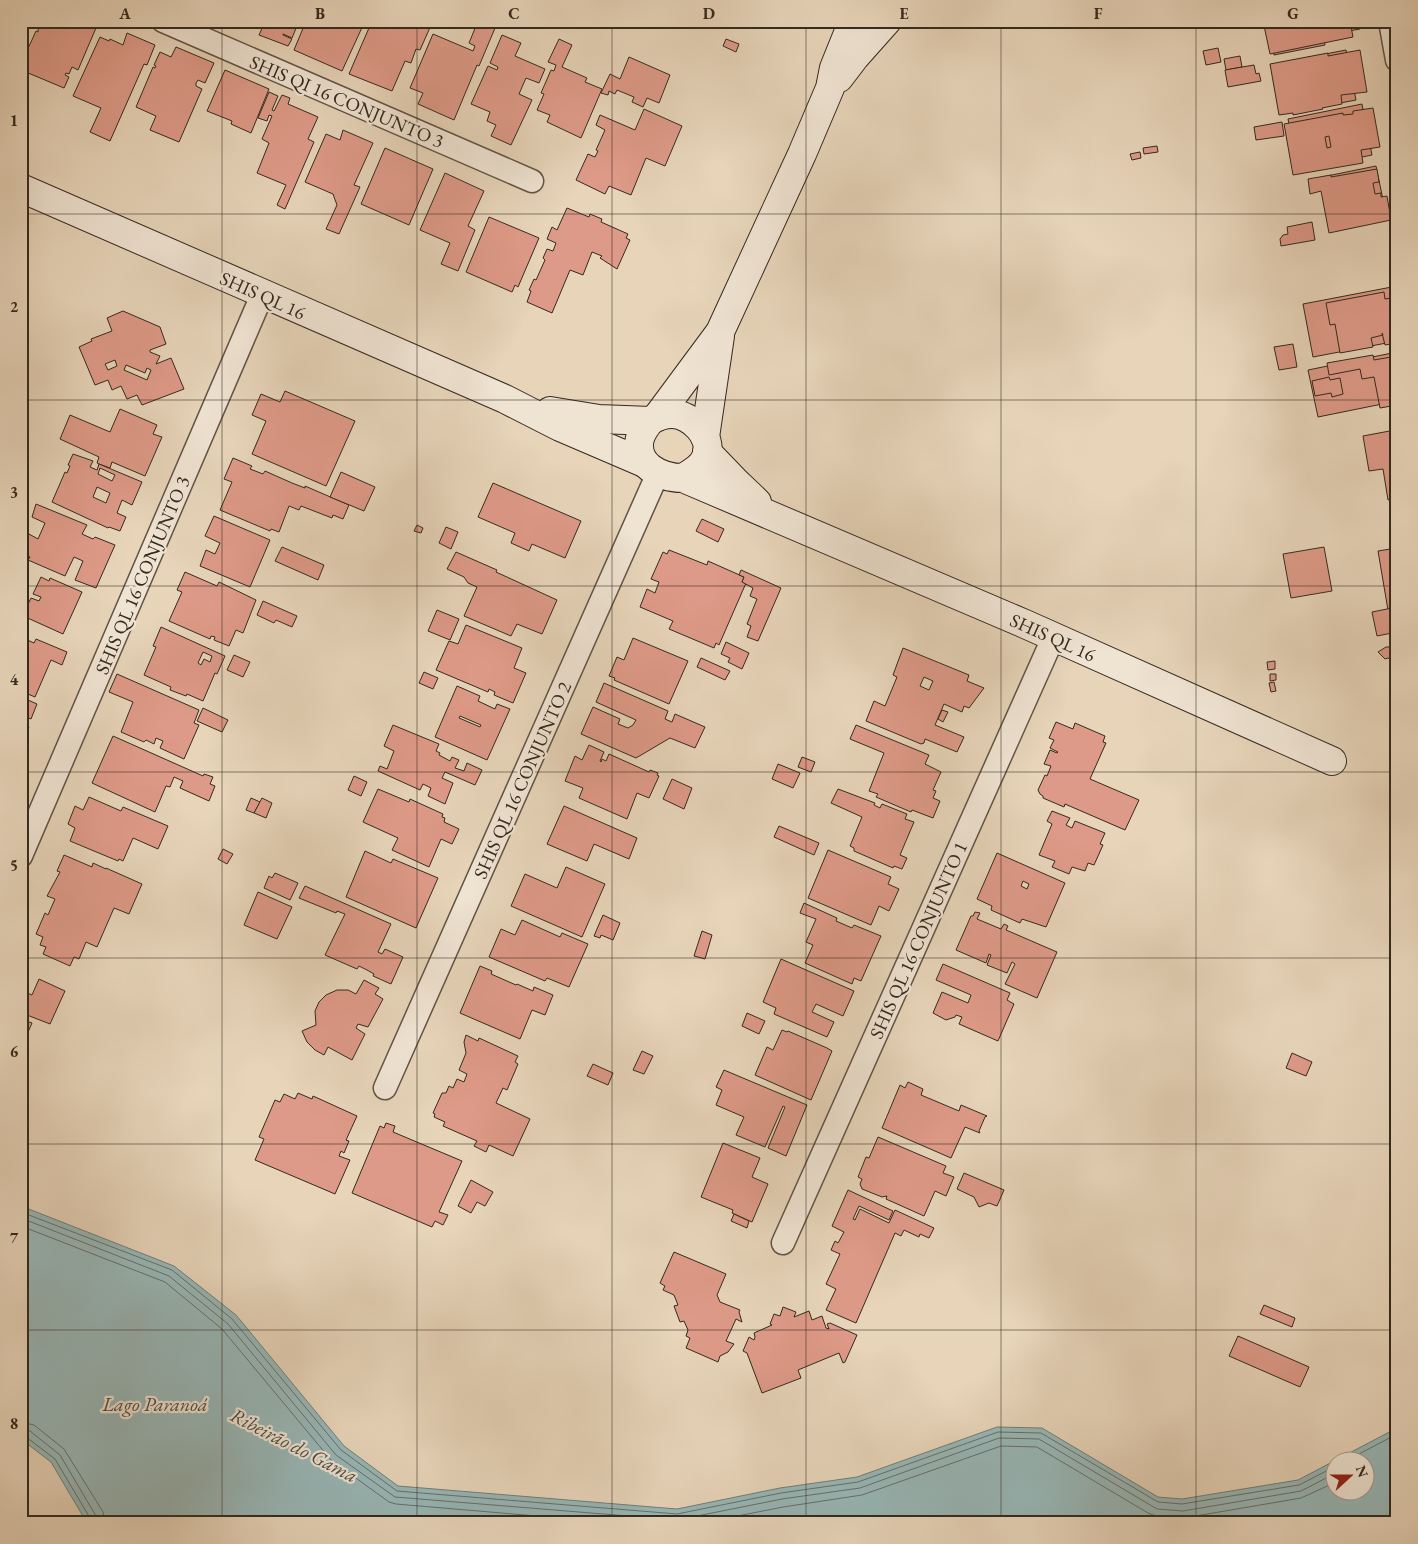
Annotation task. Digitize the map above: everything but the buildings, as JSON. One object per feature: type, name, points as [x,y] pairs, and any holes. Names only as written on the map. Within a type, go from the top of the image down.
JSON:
[{"type":"street","name":"SHIS QI 16 CONJUNTO 3","points":[[162,21],[532,181]]},
{"type":"street","points":[[720,332],[705,458],[696,471],[662,471],[640,453],[639,440],[720,332],[802,154],[830,88],[834,68],[853,21]]},
{"type":"street","points":[[830,88],[887,21]]},
{"type":"street","points":[[1390,21],[1397,60]]},
{"type":"street","name":"SHIS QL 16","points":[[21,188],[262,295],[505,399],[560,427],[773,516],[1332,761]]},
{"type":"street","name":"SHIS QL 16 CONJUNTO 3","points":[[21,856],[262,295]]},
{"type":"street","name":"SHIS QL 16","points":[[505,399],[579,417],[653,419]]},
{"type":"street","points":[[653,419],[671,414],[689,418],[699,428],[706,444]]},
{"type":"street","name":"SHIS QL 16","points":[[706,444],[734,480],[773,516]]},
{"type":"street","name":"SHIS QL 16 CONJUNTO 2","points":[[386,1088],[662,471]]},
{"type":"street","name":"SHIS QL 16 CONJUNTO 1","points":[[783,1243],[1053,638]]},
{"type":"water","name":"Lago Paranoá","points":[[21,1206],[174,1266],[236,1315],[344,1446],[398,1486],[677,1509],[780,1488],[857,1477],[997,1427],[1042,1428],[1158,1497],[1182,1499],[1298,1480],[1326,1465],[1326,1502],[1376,1502],[1376,1452],[1351,1452],[1397,1428],[1397,1523],[87,1523],[51,1462],[21,1439]]},
{"type":"water label","name":"Ribeirão do Gama","points":[[294,1445]]}]
